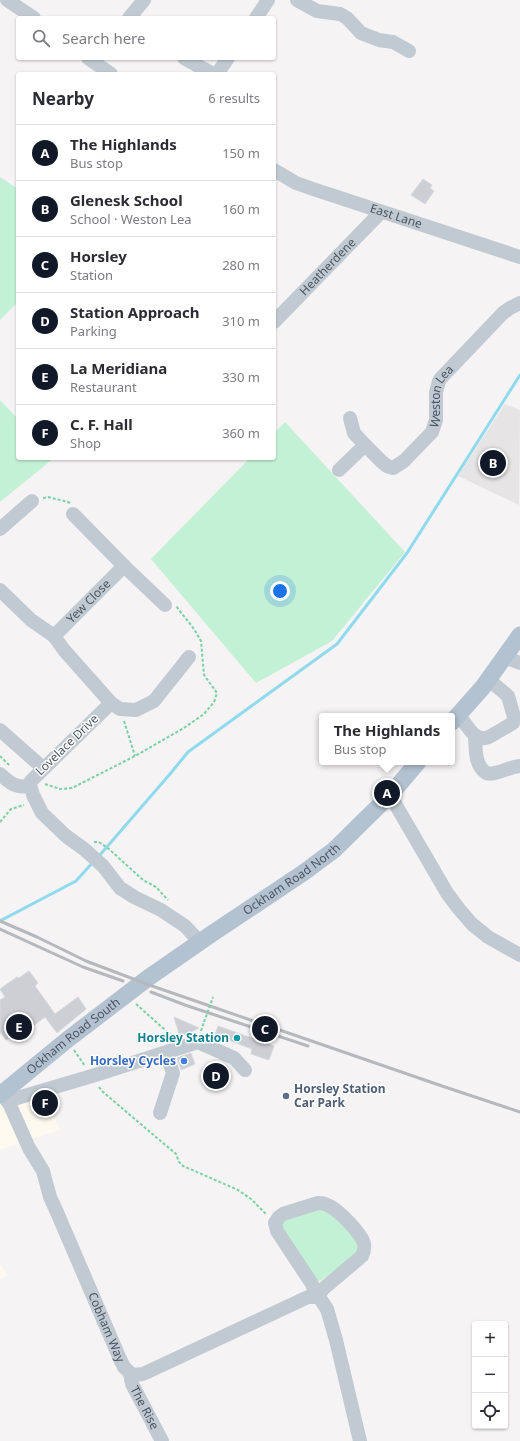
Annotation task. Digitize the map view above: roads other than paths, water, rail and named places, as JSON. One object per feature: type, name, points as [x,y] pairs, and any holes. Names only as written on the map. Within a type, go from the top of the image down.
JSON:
[{"type":"main road","points":[[455,719],[488,679],[520,635]]},
{"type":"main road","name":"Ockham Road North","points":[[148,978],[303,873],[334,850],[390,795],[415,765]]},
{"type":"main road","name":"Ockham Road South","points":[[2,1095],[67,1040],[148,978]]},
{"type":"street","points":[[7,0],[31,16]]},
{"type":"street","points":[[131,16],[144,0]]},
{"type":"street","points":[[257,16],[268,0]]},
{"type":"street","points":[[297,0],[317,11],[340,14],[347,18],[361,33],[379,40],[393,42],[409,51]]},
{"type":"street","points":[[93,60],[108,72]]},
{"type":"street","points":[[188,60],[209,72]]},
{"type":"street","points":[[218,72],[227,60]]},
{"type":"street","name":"East Lane","points":[[276,171],[296,183],[520,257]]},
{"type":"street","name":"Heatherdene","points":[[276,320],[381,212]]},
{"type":"street","name":"Weston Lea","points":[[350,418],[354,433],[365,445],[387,466],[393,468],[399,466],[432,432],[435,426],[437,413],[436,392],[442,377],[503,313],[520,304]]},
{"type":"street","points":[[339,470],[365,445]]},
{"type":"street","points":[[0,529],[32,501]]},
{"type":"street","points":[[73,514],[165,605]]},
{"type":"street","name":"Yew Close","points":[[54,636],[124,566]]},
{"type":"street","points":[[0,590],[31,620],[54,636],[64,650],[116,706],[136,710],[154,701],[189,657]]},
{"type":"street","points":[[504,657],[520,664]]},
{"type":"street","points":[[455,719],[475,736],[482,738],[489,737],[513,723],[514,719],[508,696],[488,679]]},
{"type":"street","name":"Lovelace Drive","points":[[116,706],[74,740],[31,780],[33,795],[42,813],[66,836],[96,859],[120,888],[134,897],[161,910],[186,926],[200,942]]},
{"type":"street","points":[[0,730],[41,770]]},
{"type":"street","points":[[475,736],[476,758],[478,765],[486,773],[495,773],[505,768],[520,766]]},
{"type":"street","points":[[0,774],[18,787],[31,786]]},
{"type":"street","points":[[390,795],[447,893],[459,909],[472,924],[488,937],[520,955]]},
{"type":"street","points":[[2,1095],[31,1095],[198,1042],[234,1058],[245,1070]]},
{"type":"street","points":[[160,1113],[174,1073],[166,1053]]},
{"type":"street","points":[[21,1078],[31,1095]]},
{"type":"street","name":"Cobham Way","points":[[2,1095],[29,1148],[43,1171],[50,1197],[120,1359],[130,1373],[136,1375],[143,1374],[308,1297],[317,1297]]},
{"type":"street","points":[[317,1297],[323,1289],[362,1256],[365,1246],[359,1235],[335,1210],[327,1204],[318,1203],[283,1214],[279,1217],[276,1223],[280,1235],[312,1284],[317,1297],[327,1308],[360,1441]]},
{"type":"street","name":"The Rise","points":[[130,1373],[132,1384],[162,1441]]},
{"type":"waterway","points":[[99,856],[188,752],[337,644],[407,553],[520,375]]},
{"type":"waterway","points":[[0,921],[76,881],[94,861]]},
{"type":"railway","points":[[0,921],[86,961],[152,986],[520,1112]]},
{"type":"railway","points":[[0,929],[83,967],[123,981]]},
{"type":"railway","points":[[151,992],[185,1005],[308,1046]]},
{"type":"place","name":"Glenesk School","points":[[493,463]]},
{"type":"place","name":"The Highlands","points":[[387,793]]},
{"type":"place","name":"La Meridiana","points":[[19,1027]]},
{"type":"place","name":"Horsley","points":[[265,1029]]},
{"type":"place","name":"Horsley Station","points":[[237,1038]]},
{"type":"place","name":"Horsley Cycles","points":[[184,1061]]},
{"type":"place","name":"Station Approach","points":[[216,1076]]},
{"type":"place","name":"Horsley Station Car Park","points":[[286,1096]]},
{"type":"place","name":"C. F. Hall","points":[[45,1103]]}]
